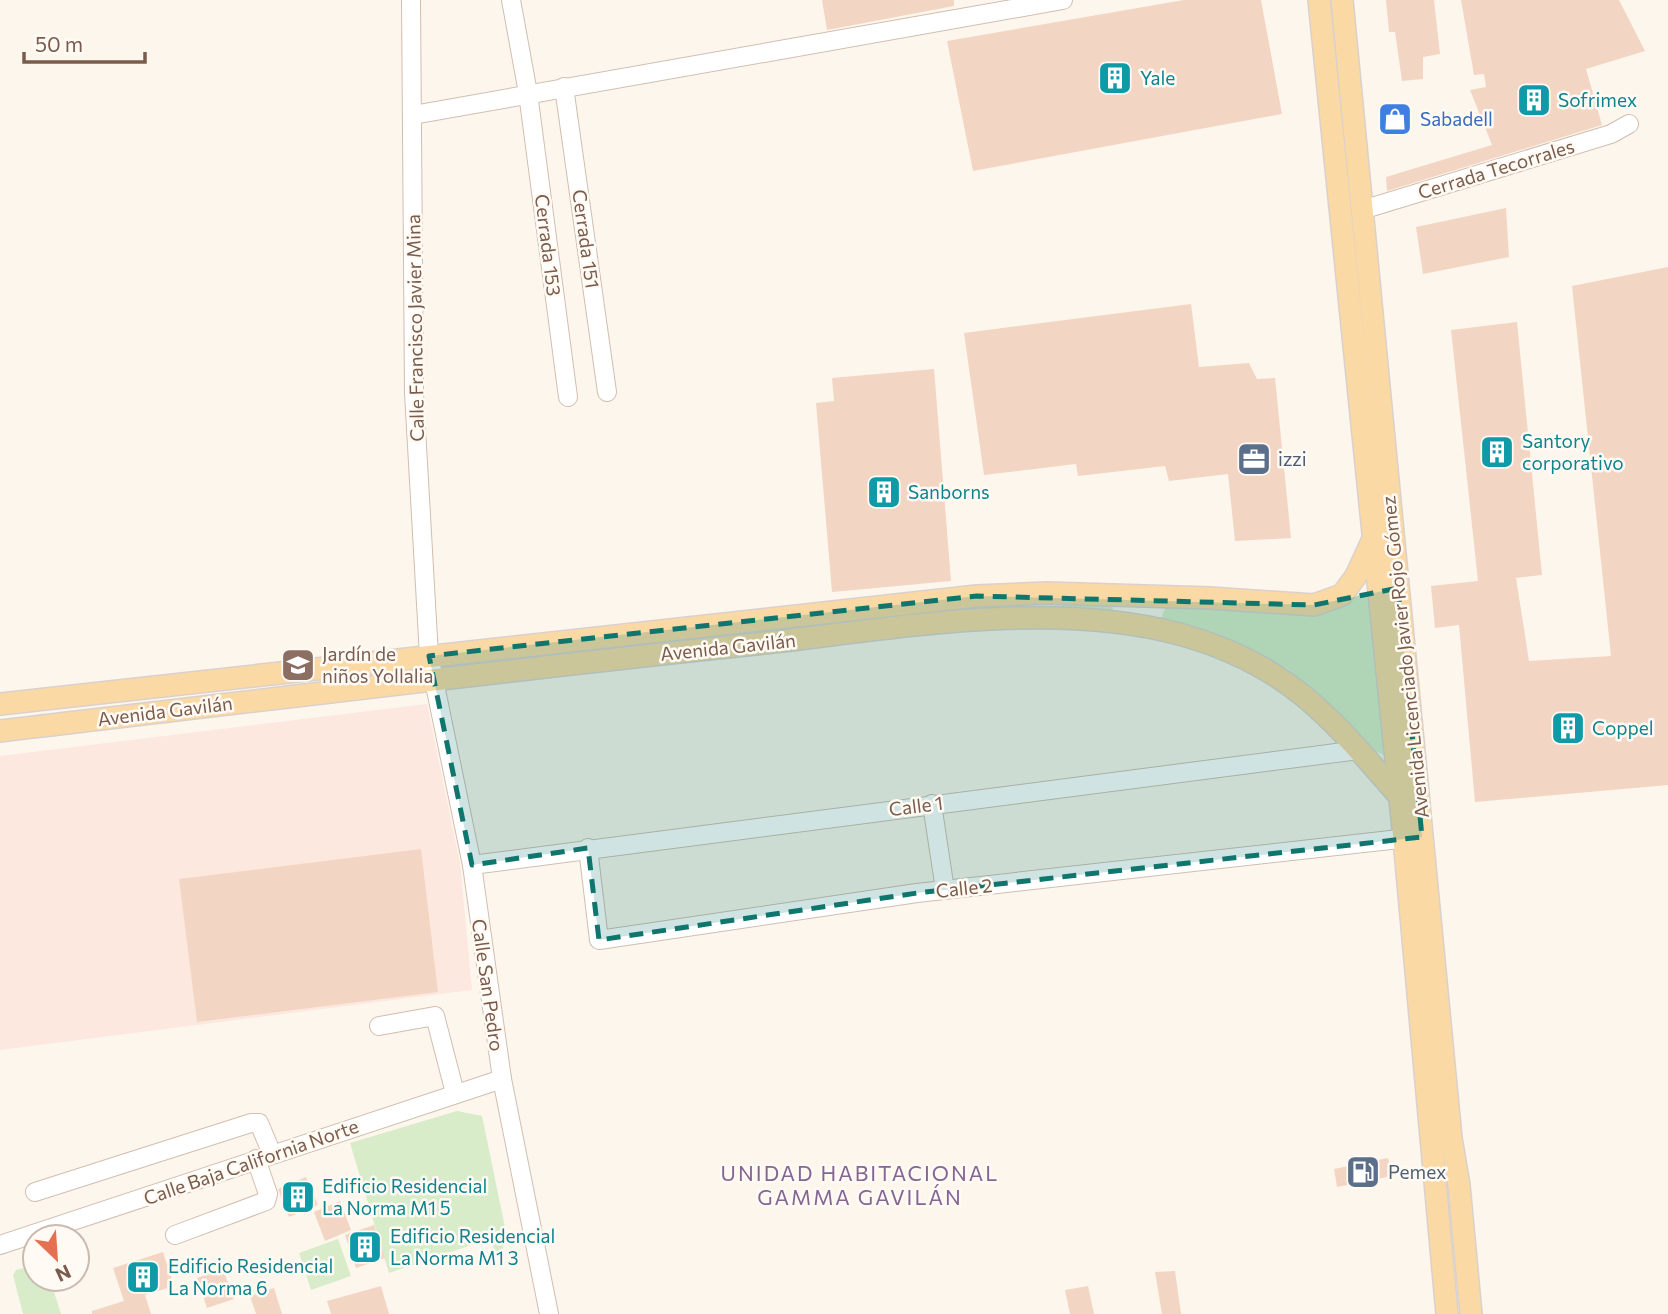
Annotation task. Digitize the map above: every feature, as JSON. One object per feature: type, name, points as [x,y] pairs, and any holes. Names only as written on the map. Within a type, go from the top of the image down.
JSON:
[{"type":"main road","name":"Avenida Licenciado Javier Rojo Gómez","points":[[1319,0],[1373,539],[1388,590]]},
{"type":"main road","name":"Avenida Licenciado Javier Rojo Gómez","points":[[1342,0],[1362,210],[1388,590],[1413,838],[1447,1314]]},
{"type":"main road","points":[[1342,595],[1356,576],[1373,539]]},
{"type":"main road","name":"Avenida Gavilán","points":[[0,704],[901,603],[1046,593],[1314,605],[1342,595],[1388,590]]},
{"type":"main road","points":[[1046,593],[1046,619]]},
{"type":"main road","points":[[1139,625],[1141,596]]},
{"type":"main road","name":"Avenida Gavilán","points":[[0,731],[432,679],[904,628],[1046,619],[1139,625],[1237,654],[1279,677],[1311,700],[1399,796]]},
{"type":"main road","name":"Avenida Licenciado Javier Rojo Gómez","points":[[1406,761],[1399,796],[1413,838],[1459,1185],[1471,1314]]},
{"type":"street","name":"Calle Francisco Javier Mina","points":[[411,0],[414,393],[429,656]]},
{"type":"street","name":"Cerrada 153","points":[[512,0],[528,93],[568,397]]},
{"type":"street","points":[[413,115],[1063,0]]},
{"type":"street","name":"Cerrada 151","points":[[564,87],[607,392]]},
{"type":"street","name":"Cerrada Tecorrales","points":[[1362,210],[1611,134],[1629,124]]},
{"type":"street","name":"Calle San Pedro","points":[[429,656],[472,865],[502,1079],[549,1314]]},
{"type":"street","name":"Calle 1","points":[[472,865],[1359,750]]},
{"type":"street","points":[[932,804],[944,890]]},
{"type":"street","name":"Calle 2","points":[[588,848],[599,940],[944,890],[1413,838]]},
{"type":"street","points":[[379,1026],[435,1016],[455,1093]]},
{"type":"street","name":"Calle Baja California Norte","points":[[0,1245],[502,1079]]},
{"type":"street","points":[[35,1192],[251,1123],[259,1123],[268,1194],[266,1201],[175,1235]]},
{"type":"highlighted area","points":[[1398,588],[1422,837],[917,893],[599,940],[588,848],[472,865],[429,656],[977,596],[1314,605]]},
{"type":"shaded area","points":[[427,704],[460,863],[472,990],[0,1050],[0,756]]},
{"type":"green space","points":[[1369,594],[1384,755],[1363,746],[1332,710],[1288,669],[1238,645],[1160,621],[1167,604]]},
{"type":"green space","points":[[1112,606],[1115,615],[443,670],[441,662],[974,607]]},
{"type":"green space","points":[[457,1111],[482,1116],[507,1237],[499,1258],[489,1239],[389,1273],[350,1143]]},
{"type":"green space","points":[[338,1239],[351,1276],[311,1290],[299,1253]]},
{"type":"green space","points":[[21,1269],[21,1293],[54,1293],[61,1314],[23,1314],[13,1275]]},
{"type":"building","points":[[822,0],[954,0],[954,6],[827,30]]},
{"type":"building","name":"Yale","points":[[1184,0],[1261,0],[1282,114],[973,171],[947,41]]},
{"type":"building","points":[[1386,0],[1434,0],[1440,54],[1423,57],[1423,79],[1402,81],[1395,32],[1389,32]]},
{"type":"building","name":"Sofrimex","points":[[1461,0],[1619,0],[1645,51],[1586,69],[1602,125],[1387,191],[1386,177],[1492,145],[1470,90],[1486,87],[1484,74],[1474,75]]},
{"type":"building","points":[[1401,106],[1406,128],[1390,131],[1385,110]]},
{"type":"building","points":[[1506,208],[1509,257],[1423,274],[1416,227]]},
{"type":"building","points":[[1668,267],[1668,785],[1475,802],[1459,625],[1435,628],[1431,586],[1478,581],[1451,330],[1517,322],[1542,575],[1516,578],[1529,661],[1611,656],[1572,286]]},
{"type":"building","points":[[1191,304],[1199,367],[1249,363],[1257,379],[1275,378],[1291,538],[1235,541],[1228,474],[1169,481],[1165,466],[1078,476],[1076,464],[984,475],[964,333]]},
{"type":"building","name":"Sanborns","points":[[934,369],[951,581],[832,592],[816,403],[834,401],[832,378]]},
{"type":"building","points":[[421,849],[438,992],[197,1022],[179,879]]},
{"type":"building","name":"Pemex","points":[[1388,1158],[1392,1176],[1337,1187],[1334,1169]]},
{"type":"building","name":"Edificio Residencial La Norma M1 5","points":[[306,1177],[318,1205],[289,1217],[278,1189]]},
{"type":"building","points":[[340,1201],[351,1230],[325,1241],[314,1212]]},
{"type":"building","name":"Edificio Residencial La Norma M1 3","points":[[374,1225],[385,1258],[356,1268],[345,1235]]},
{"type":"building","name":"Edificio Residencial La Norma 6","points":[[163,1252],[174,1286],[145,1295],[151,1314],[92,1314],[92,1311],[124,1301],[113,1268]]},
{"type":"building","points":[[223,1269],[234,1299],[207,1308],[197,1278]]},
{"type":"building","points":[[1175,1271],[1181,1314],[1162,1314],[1155,1272]]},
{"type":"building","points":[[381,1286],[389,1314],[331,1314],[327,1301]]},
{"type":"building","points":[[1088,1286],[1094,1314],[1070,1314],[1065,1290]]},
{"type":"building","points":[[274,1288],[282,1314],[256,1314],[250,1296]]},
{"type":"place","name":"Yale","points":[[1115,78]]},
{"type":"place","name":"Sofrimex","points":[[1534,100]]},
{"type":"place","name":"Sabadell","points":[[1395,119]]},
{"type":"place","name":"Santory corporativo","points":[[1497,452]]},
{"type":"place","name":"izzi","points":[[1254,459]]},
{"type":"place","name":"Sanborns","points":[[884,492]]},
{"type":"place","name":"Jardín de niños Yollalia","points":[[298,665]]},
{"type":"place","name":"Coppel","points":[[1568,728]]},
{"type":"place","name":"Pemex","points":[[1363,1172]]},
{"type":"place","name":"Edificio Residencial La Norma M1 5","points":[[298,1197]]},
{"type":"place","name":"Edificio Residencial La Norma M1 3","points":[[365,1247]]},
{"type":"place","name":"Edificio Residencial La Norma 6","points":[[143,1277]]},
{"type":"district","name":"UNIDAD HABITACIONAL GAMMA GAVILÁN","points":[[860,1186]]}]
